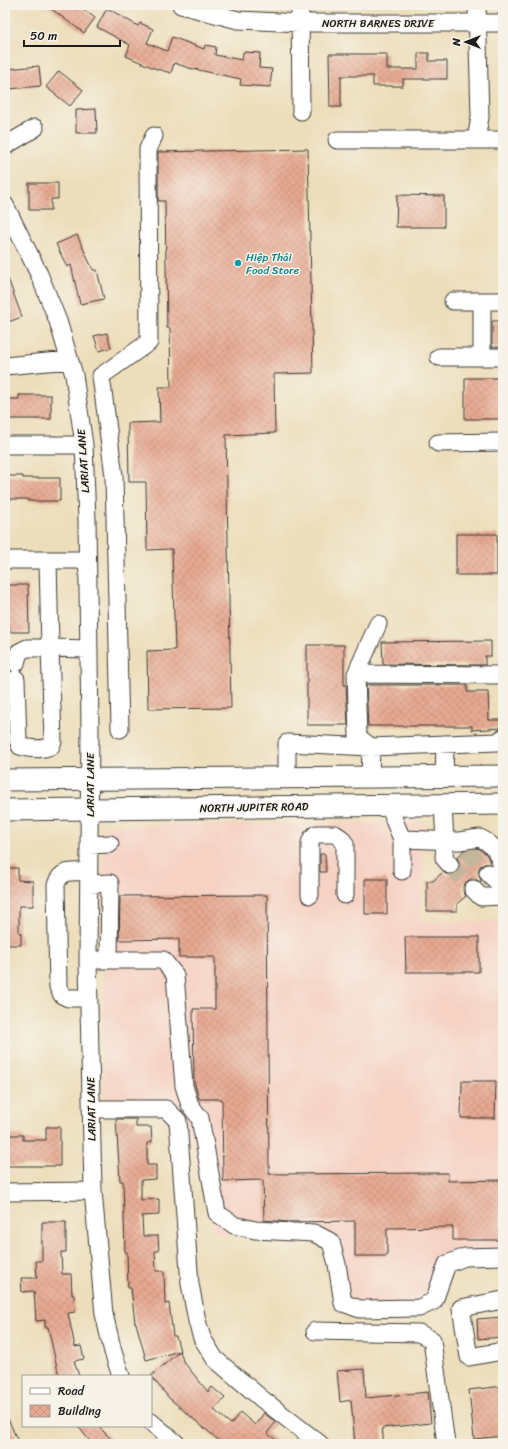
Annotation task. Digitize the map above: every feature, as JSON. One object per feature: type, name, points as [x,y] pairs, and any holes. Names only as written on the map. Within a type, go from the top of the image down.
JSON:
[{"type":"main road","points":[[5,780],[503,776]]},
{"type":"main road","points":[[287,778],[288,807]]},
{"type":"main road","name":"NORTH JUPITER ROAD","points":[[5,810],[503,804]]},
{"type":"street","name":"NORTH BARNES DRIVE","points":[[181,5],[238,20],[300,23],[503,23]]},
{"type":"street","points":[[300,5],[301,111]]},
{"type":"street","points":[[476,140],[480,117],[477,5]]},
{"type":"street","points":[[5,146],[35,128]]},
{"type":"street","points":[[120,729],[114,476],[101,376],[149,342],[148,150],[154,136]]},
{"type":"street","points":[[337,140],[503,140]]},
{"type":"street","name":"LARIAT LANE","points":[[5,205],[39,274],[58,321],[74,375],[84,445],[89,649],[90,780],[88,998],[93,1191],[104,1314],[113,1352],[122,1375]]},
{"type":"street","points":[[453,301],[503,301]]},
{"type":"street","points":[[482,301],[482,357]]},
{"type":"street","points":[[440,357],[503,357]]},
{"type":"street","points":[[5,366],[70,360]]},
{"type":"street","points":[[438,443],[503,442]]},
{"type":"street","points":[[5,445],[84,445]]},
{"type":"street","points":[[5,560],[87,560]]},
{"type":"street","points":[[16,679],[18,740],[20,746],[25,748],[48,748],[51,746],[53,741],[48,560]]},
{"type":"street","points":[[371,748],[358,737],[356,674],[378,624]]},
{"type":"street","points":[[16,663],[19,652],[27,648],[89,649]]},
{"type":"street","points":[[356,674],[503,675]]},
{"type":"street","points":[[287,778],[287,743],[371,748],[497,742],[503,738]]},
{"type":"street","points":[[444,777],[445,744]]},
{"type":"street","points":[[370,777],[371,748]]},
{"type":"street","points":[[443,805],[455,844]]},
{"type":"street","points":[[392,806],[394,820],[402,839],[402,871]]},
{"type":"street","points":[[310,895],[310,843],[312,838],[316,834],[336,834],[345,844],[345,895]]},
{"type":"street","points":[[402,839],[455,844],[480,838],[495,849],[496,870],[503,887]]},
{"type":"street","points":[[89,844],[110,844]]},
{"type":"street","points":[[450,865],[444,858],[455,844]]},
{"type":"street","points":[[88,998],[68,998],[62,995],[58,987],[56,885],[58,878],[64,873],[110,883],[109,960]]},
{"type":"street","points":[[473,889],[481,897],[503,896]]},
{"type":"street","points":[[88,960],[164,960],[175,975],[184,1086],[190,1105],[200,1118],[216,1213],[234,1225],[255,1230],[314,1233],[331,1242],[337,1264],[343,1303],[360,1309],[419,1308],[434,1301],[447,1264],[465,1257],[503,1256]]},
{"type":"street","points":[[91,1109],[166,1109],[178,1121],[190,1284],[196,1321],[202,1338],[215,1359],[320,1444]]},
{"type":"street","points":[[5,1192],[93,1191]]},
{"type":"street","points":[[503,1300],[461,1308],[469,1357],[503,1351]]},
{"type":"street","points":[[315,1331],[419,1333],[432,1340],[446,1444]]},
{"type":"street","points":[[152,1423],[177,1444]]},
{"type":"shaded area","points":[[425,822],[420,922],[503,921],[503,1255],[458,1258],[428,1307],[346,1308],[331,1254],[317,1236],[215,1234],[183,1120],[104,1108],[103,826]]},
{"type":"building","points":[[46,5],[78,5],[95,18],[84,33]]},
{"type":"building","points":[[107,8],[138,26],[140,23],[153,29],[147,43],[167,51],[172,37],[204,49],[205,45],[216,47],[215,55],[242,60],[243,52],[260,53],[259,68],[272,69],[270,87],[240,85],[241,79],[189,68],[174,63],[171,73],[154,68],[126,56],[130,45],[97,27]]},
{"type":"building","points":[[418,53],[429,53],[429,61],[447,61],[447,79],[403,79],[403,86],[373,86],[373,76],[341,76],[341,107],[330,107],[329,54],[387,54],[387,69],[418,69]]},
{"type":"building","points":[[39,66],[41,86],[9,89],[7,69]]},
{"type":"building","points":[[59,71],[83,90],[70,106],[46,87]]},
{"type":"building","points":[[96,109],[97,133],[76,133],[76,110]]},
{"type":"building","points":[[308,149],[313,373],[274,374],[275,433],[226,435],[231,708],[148,709],[147,651],[175,650],[172,549],[147,550],[146,482],[129,482],[128,423],[160,422],[159,387],[171,387],[170,328],[167,328],[165,201],[158,201],[158,152]]},
{"type":"building","points":[[29,183],[58,183],[58,199],[51,199],[51,210],[29,210]]},
{"type":"building","points":[[397,195],[444,196],[444,227],[396,227]]},
{"type":"building","points":[[77,235],[93,270],[97,270],[104,299],[80,304],[71,265],[67,267],[56,244]]},
{"type":"building","points":[[5,273],[22,317],[5,323]]},
{"type":"building","points":[[492,321],[503,321],[503,347],[492,347]]},
{"type":"building","points":[[107,333],[111,348],[99,351],[94,336]]},
{"type":"building","points":[[465,378],[503,378],[503,419],[465,419]]},
{"type":"building","points":[[19,395],[51,395],[51,419],[5,419],[5,399],[19,399]]},
{"type":"building","points":[[5,476],[23,476],[23,478],[60,478],[60,501],[5,499]]},
{"type":"building","points":[[456,534],[497,534],[497,575],[456,575]]},
{"type":"building","points":[[5,585],[28,585],[29,632],[5,632]]},
{"type":"building","points":[[491,641],[491,656],[485,656],[485,665],[383,664],[382,642]]},
{"type":"building","points":[[307,645],[344,645],[344,685],[346,685],[348,725],[307,725]]},
{"type":"building","points":[[366,685],[467,685],[467,692],[488,692],[489,720],[503,720],[503,728],[472,730],[472,726],[368,726]]},
{"type":"building","points":[[478,848],[487,855],[490,863],[480,866],[478,871],[481,880],[480,882],[475,879],[471,879],[466,882],[463,887],[463,891],[466,896],[457,904],[457,911],[427,911],[427,881],[433,881],[443,872],[451,875],[456,873],[460,864],[457,858],[464,850]]},
{"type":"building","points":[[320,854],[325,854],[326,872],[320,872]]},
{"type":"building","points":[[5,868],[18,868],[18,880],[33,881],[33,906],[19,906],[19,933],[21,933],[21,945],[5,945]]},
{"type":"building","points":[[365,879],[387,879],[387,914],[365,914]]},
{"type":"building","points":[[267,895],[269,1174],[448,1173],[448,1181],[501,1180],[501,1240],[453,1240],[453,1227],[387,1228],[387,1256],[355,1256],[355,1221],[288,1222],[264,1220],[263,1180],[223,1181],[222,1099],[199,1099],[194,1081],[193,1009],[215,1009],[215,957],[179,957],[179,939],[119,940],[120,896]]},
{"type":"building","points":[[405,937],[479,937],[479,972],[406,972]]},
{"type":"building","points":[[462,1081],[496,1081],[495,1118],[461,1118]]},
{"type":"building","points":[[116,1119],[136,1119],[136,1127],[151,1127],[152,1142],[147,1143],[147,1165],[156,1165],[156,1179],[141,1180],[141,1200],[159,1199],[159,1215],[142,1216],[143,1236],[158,1236],[159,1251],[155,1251],[156,1271],[164,1271],[165,1304],[169,1303],[173,1336],[176,1336],[180,1351],[146,1360],[135,1323],[131,1288],[128,1288],[127,1252],[125,1252],[123,1181],[120,1181]]},
{"type":"building","points":[[46,1127],[60,1127],[60,1166],[7,1166],[5,1135],[23,1135],[23,1140],[46,1140]]},
{"type":"building","points":[[42,1222],[66,1222],[66,1252],[61,1252],[62,1274],[71,1274],[72,1295],[74,1295],[75,1312],[68,1313],[75,1347],[81,1346],[84,1359],[74,1361],[79,1375],[59,1375],[48,1327],[45,1327],[45,1320],[36,1321],[34,1291],[22,1292],[21,1278],[37,1278],[36,1261],[42,1261]]},
{"type":"building","points":[[503,1317],[503,1337],[478,1339],[477,1319]]},
{"type":"building","points":[[180,1351],[183,1361],[208,1392],[212,1387],[225,1398],[214,1410],[231,1424],[240,1412],[255,1425],[264,1413],[276,1422],[267,1433],[281,1444],[223,1444],[169,1398],[152,1377],[152,1375]]},
{"type":"building","points":[[364,1369],[366,1398],[428,1392],[431,1423],[382,1428],[384,1444],[355,1444],[351,1400],[340,1402],[337,1371]]},
{"type":"building","points":[[503,1386],[503,1436],[474,1439],[469,1390]]},
{"type":"building","points":[[6,1414],[19,1444],[5,1444]]},
{"type":"building","points":[[79,1427],[99,1427],[116,1444],[92,1444]]},
{"type":"tunnel","points":[[465,850],[488,873]]},
{"type":"tunnel","points":[[450,865],[473,889]]},
{"type":"place","name":"Hiệp Thái Food Store","points":[[238,263]]}]
